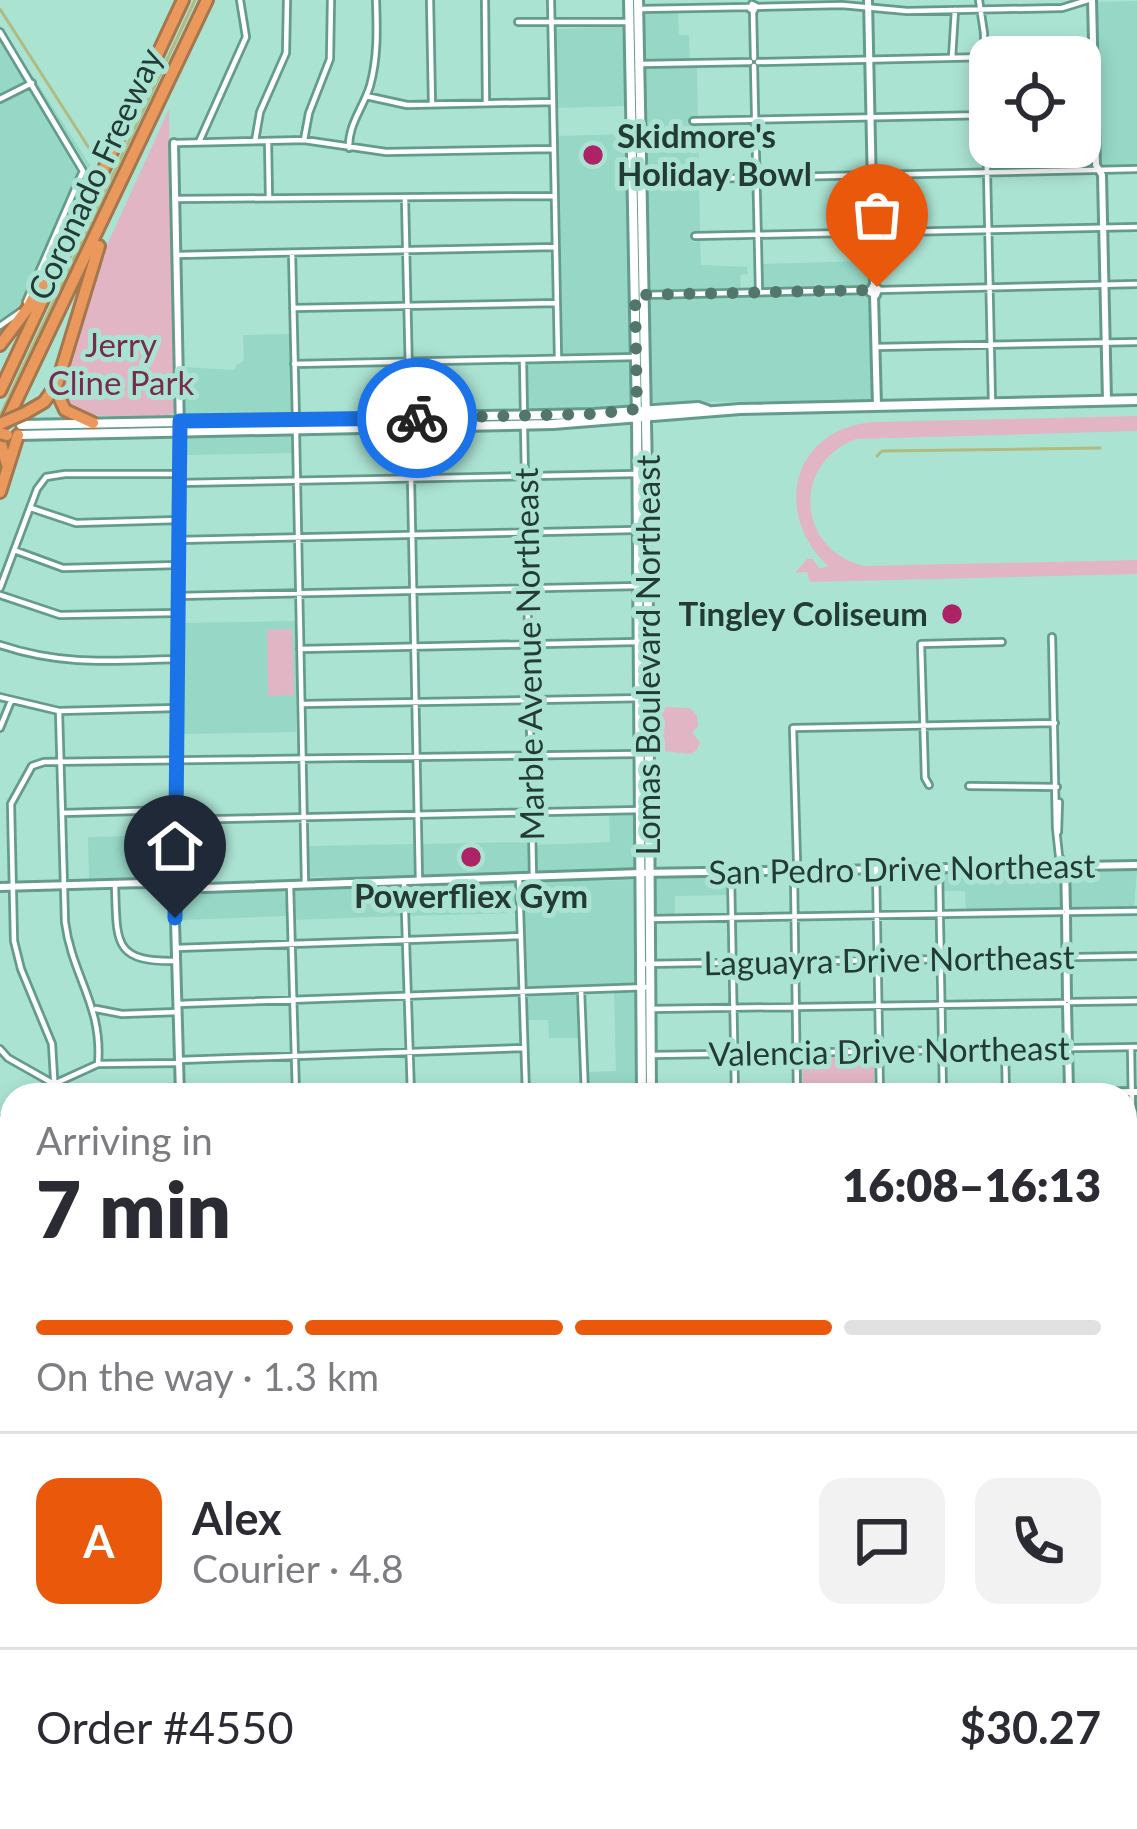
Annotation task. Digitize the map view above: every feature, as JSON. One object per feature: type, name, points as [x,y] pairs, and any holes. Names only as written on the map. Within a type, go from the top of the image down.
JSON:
[{"type":"highway","name":"Coronado Freeway","points":[[0,391],[183,0]]},
{"type":"highway","name":"Coronado Freeway","points":[[0,492],[8,474],[9,430],[207,0]]},
{"type":"highway","points":[[0,344],[28,308],[112,151]]},
{"type":"highway","points":[[8,474],[9,430],[55,388],[84,286],[121,185]]},
{"type":"highway","points":[[55,388],[64,410],[93,423]]},
{"type":"main road","name":"Lomas Boulevard Northeast","points":[[634,5],[630,22],[635,64]]},
{"type":"main road","name":"Lomas Boulevard Northeast","points":[[634,5],[647,1083]]},
{"type":"main road","points":[[9,430],[524,420],[698,407],[1137,400]]},
{"type":"main road","points":[[9,430],[93,423],[180,426]]},
{"type":"street","points":[[199,142],[246,37],[240,0]]},
{"type":"street","points":[[255,141],[260,112],[286,53],[286,0]]},
{"type":"street","points":[[304,140],[309,112],[330,59],[331,0]]},
{"type":"street","points":[[349,148],[350,129],[366,96],[376,53],[376,0]]},
{"type":"street","points":[[430,0],[432,104]]},
{"type":"street","points":[[484,0],[486,103]]},
{"type":"street","points":[[550,0],[558,358]]},
{"type":"street","points":[[979,0],[984,36]]},
{"type":"street","points":[[634,5],[868,4],[955,10],[1062,8],[1090,0],[1092,36]]},
{"type":"street","points":[[868,4],[877,406]]},
{"type":"street","points":[[753,6],[759,292]]},
{"type":"street","points":[[952,58],[955,10]]},
{"type":"street","points":[[518,22],[630,22]]},
{"type":"street","points":[[0,32],[83,171],[26,303],[0,326]]},
{"type":"street","points":[[635,64],[969,58]]},
{"type":"street","points":[[0,99],[32,82]]},
{"type":"street","points":[[366,96],[396,104],[552,102]]},
{"type":"street","points":[[693,121],[969,115]]},
{"type":"street","points":[[180,1083],[174,886],[180,426],[174,143],[304,140],[386,152],[553,149]]},
{"type":"street","points":[[268,141],[269,196]]},
{"type":"street","points":[[987,168],[992,403]]},
{"type":"street","points":[[694,179],[1137,169]]},
{"type":"street","points":[[1098,170],[1102,175],[1107,401]]},
{"type":"street","points":[[175,199],[554,196]]},
{"type":"street","points":[[405,199],[418,880]]},
{"type":"street","points":[[695,236],[1137,227]]},
{"type":"street","points":[[177,255],[555,248]]},
{"type":"street","points":[[292,253],[305,884]]},
{"type":"street","points":[[639,295],[1137,284]]},
{"type":"street","points":[[293,308],[556,303]]},
{"type":"street","points":[[876,347],[1137,342]]},
{"type":"street","points":[[294,364],[640,357]]},
{"type":"street","name":"Marble Avenue Northeast","points":[[523,359],[533,877]]},
{"type":"street","points":[[177,613],[60,615],[0,591],[37,489],[46,477],[296,481],[642,474]]},
{"type":"street","points":[[30,508],[76,523],[178,520]]},
{"type":"street","points":[[178,540],[643,530]]},
{"type":"street","points":[[14,550],[63,568],[178,566]]},
{"type":"street","points":[[177,596],[643,586]]},
{"type":"street","points":[[1052,637],[1059,856],[1065,866],[1069,1083]]},
{"type":"street","points":[[300,649],[644,641]]},
{"type":"street","points":[[928,784],[921,644],[1003,642]]},
{"type":"street","points":[[0,645],[63,662],[176,659]]},
{"type":"street","points":[[0,697],[59,711],[176,708]]},
{"type":"street","points":[[302,704],[644,698]]},
{"type":"street","points":[[0,728],[11,700]]},
{"type":"street","points":[[59,711],[69,944],[96,1009],[98,1064]]},
{"type":"street","points":[[797,860],[793,728],[1055,723]]},
{"type":"street","points":[[54,1083],[52,1044],[18,959],[13,796],[32,766],[644,754]]},
{"type":"street","points":[[970,786],[1057,787]]},
{"type":"street","points":[[62,813],[304,817],[645,810]]},
{"type":"street","name":"San Pedro Drive Northeast","points":[[0,887],[1137,866]]},
{"type":"street","points":[[939,869],[943,1083]]},
{"type":"street","points":[[876,870],[880,1083]]},
{"type":"street","points":[[731,872],[735,1083]]},
{"type":"street","points":[[794,872],[797,1083]]},
{"type":"street","name":"Marble Avenue Northeast","points":[[519,878],[525,1083]]},
{"type":"street","points":[[404,881],[411,1083]]},
{"type":"street","points":[[115,884],[117,930],[126,951],[141,961],[176,962]]},
{"type":"street","points":[[289,884],[295,1083]]},
{"type":"street","points":[[646,919],[1137,910]]},
{"type":"street","points":[[176,948],[521,936]]},
{"type":"street","name":"Laguayra Drive Northeast","points":[[646,963],[1137,956]]},
{"type":"street","points":[[96,1009],[122,1014],[293,1000],[646,987]]},
{"type":"street","points":[[581,990],[584,1083]]},
{"type":"street","points":[[646,1010],[1137,1001]]},
{"type":"street","points":[[1134,1047],[1134,1083]]},
{"type":"street","name":"Valencia Drive Northeast","points":[[646,1055],[1134,1047]]},
{"type":"street","points":[[56,1083],[98,1064],[524,1048]]},
{"type":"street","points":[[0,1049],[52,1083]]},
{"type":"street","points":[[1005,1050],[1006,1083]]},
{"type":"shaded area","points":[[1137,1],[1137,166],[1101,165],[1101,36],[1097,36],[1096,2]]},
{"type":"shaded area","points":[[678,12],[679,35],[689,35],[690,61],[643,61],[641,14]]},
{"type":"shaded area","points":[[0,25],[90,165],[89,176],[21,306],[0,323]]},
{"type":"shaded area","points":[[626,26],[629,106],[556,108],[555,29]]},
{"type":"shaded area","points":[[697,66],[698,117],[690,116],[687,122],[698,125],[699,174],[692,173],[688,180],[699,183],[700,232],[692,231],[690,238],[700,241],[701,265],[747,267],[748,274],[740,275],[741,289],[649,291],[643,68]]},
{"type":"shaded area","points":[[629,134],[633,353],[562,355],[557,136]]},
{"type":"shaded area","points":[[871,261],[867,288],[761,287],[761,264]]},
{"type":"shaded area","points":[[869,293],[872,401],[649,402],[648,299]]},
{"type":"shaded area","points":[[291,334],[292,417],[184,414],[182,367],[235,370],[244,361],[243,335]]},
{"type":"shaded area","points":[[633,361],[634,406],[527,410],[527,362]]},
{"type":"shaded area","points":[[290,432],[293,453],[183,455],[186,433]]},
{"type":"shaded area","points":[[296,621],[296,732],[179,734],[181,623]]},
{"type":"shaded area","points":[[609,813],[636,813],[635,869],[537,873],[535,845],[610,842]]},
{"type":"shaded area","points":[[170,835],[167,879],[89,881],[88,837]]},
{"type":"shaded area","points":[[530,842],[530,873],[423,876],[421,844]]},
{"type":"shaded area","points":[[416,844],[414,877],[308,877],[307,846]]},
{"type":"shaded area","points":[[1137,870],[1134,909],[1069,908],[1070,871]]},
{"type":"shaded area","points":[[1061,871],[1059,910],[966,911],[965,891],[943,891],[944,873]]},
{"type":"shaded area","points":[[727,877],[729,895],[675,896],[675,916],[653,915],[655,878]]},
{"type":"shaded area","points":[[636,880],[638,984],[526,987],[524,882]]},
{"type":"shaded area","points":[[516,883],[517,913],[408,916],[409,885]]},
{"type":"shaded area","points":[[400,886],[403,916],[293,920],[294,889]]},
{"type":"shaded area","points":[[284,889],[287,916],[179,920],[180,893]]},
{"type":"shaded area","points":[[638,992],[640,1083],[587,1083],[587,1072],[616,1071],[614,993]]},
{"type":"shaded area","points":[[576,993],[578,1038],[549,1038],[548,1020],[527,1020],[528,995]]},
{"type":"green space","name":"Jerry Cline Park","points":[[169,109],[174,412],[139,417],[90,414],[65,403],[58,393],[97,267]]},
{"type":"green space","points":[[1137,416],[1137,431],[856,439],[820,467],[810,506],[825,543],[864,566],[1137,560],[1137,574],[810,582],[807,572],[795,573],[807,559],[819,568],[829,567],[811,546],[796,499],[799,476],[809,456],[825,439],[847,427],[875,422]]},
{"type":"green space","points":[[292,629],[294,695],[268,696],[267,630]]},
{"type":"green space","points":[[666,707],[690,708],[697,715],[698,726],[692,733],[700,742],[697,750],[691,754],[661,751],[657,742],[665,732],[659,728],[658,713]]},
{"type":"green space","points":[[874,1057],[874,1083],[803,1083],[802,1058]]},
{"type":"waterway","points":[[0,416],[195,0]]},
{"type":"waterway","points":[[0,9],[96,159]]},
{"type":"waterway","points":[[877,456],[882,451],[1100,448]]},
{"type":"way so far","points":[[417,418],[637,409],[635,295],[877,287]]},
{"type":"place","name":"Skidmore's Holiday Bowl","points":[[593,155]]},
{"type":"place","name":"Tingley Coliseum","points":[[952,614]]},
{"type":"place","name":"Powerfliex Gym","points":[[471,857]]},
{"type":"route","points":[[175,918],[180,421],[417,418]]}]
